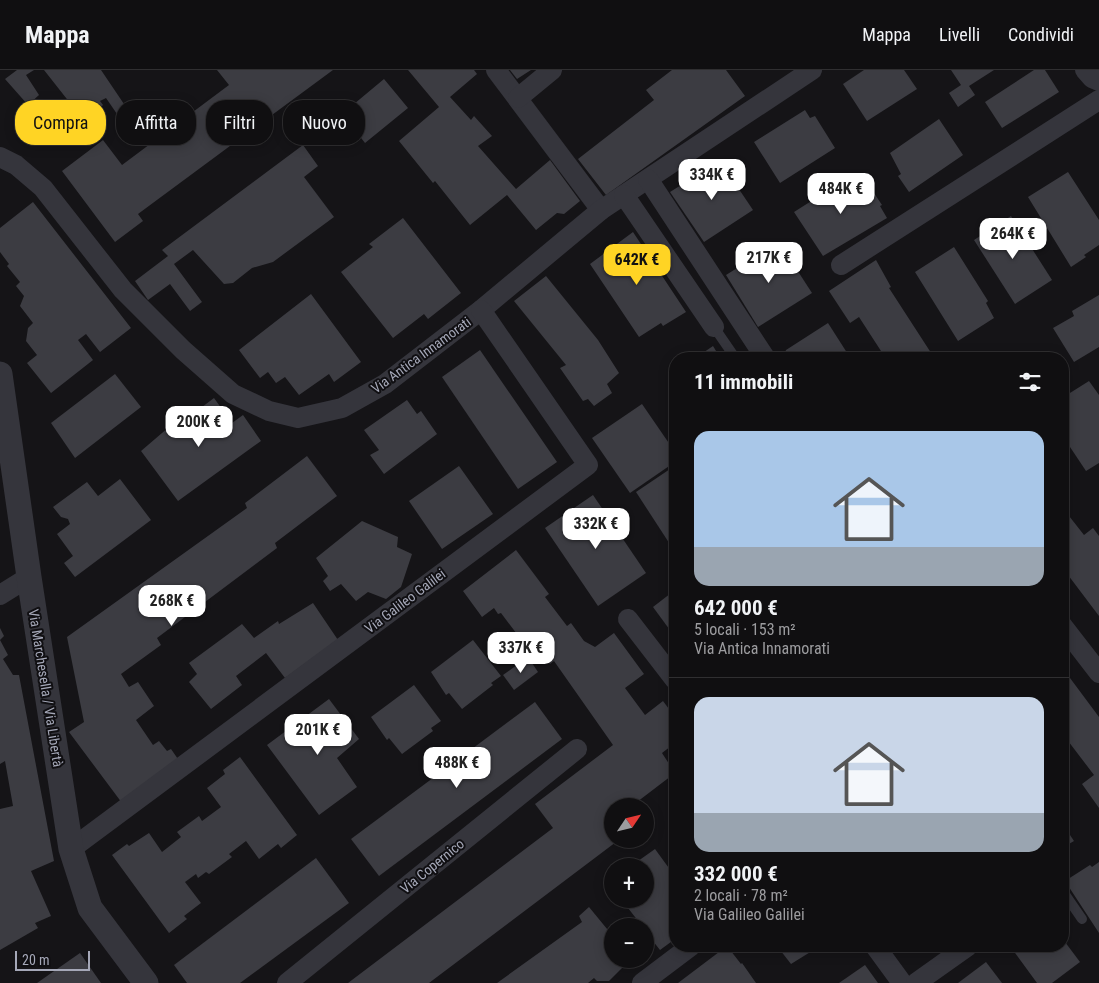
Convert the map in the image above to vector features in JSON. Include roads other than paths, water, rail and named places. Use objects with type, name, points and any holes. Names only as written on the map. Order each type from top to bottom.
[{"type":"street","points":[[496,70],[601,210]]},
{"type":"street","points":[[518,98],[552,70]]},
{"type":"street","name":"Via Antica Innamorati","points":[[0,157],[16,165],[43,188],[123,290],[183,350],[233,394],[269,411],[298,418],[342,408],[385,384],[481,310],[601,210],[812,70]]},
{"type":"street","points":[[1085,70],[1092,78],[1099,81]]},
{"type":"street","points":[[841,265],[1099,100]]},
{"type":"street","points":[[648,179],[761,352]]},
{"type":"street","points":[[624,195],[714,327]]},
{"type":"street","name":"Via Galileo Galilei","points":[[72,849],[588,465],[481,310]]},
{"type":"street","name":"Via Marchesella / Via Libertà","points":[[0,374],[29,577],[72,849],[90,908],[146,983]]},
{"type":"street","points":[[0,595],[29,577]]},
{"type":"street","points":[[628,619],[669,672]]},
{"type":"street","points":[[1069,634],[1099,673]]},
{"type":"street","name":"Via Copernico","points":[[287,983],[577,748]]},
{"type":"street","points":[[642,983],[683,952]]},
{"type":"street","points":[[880,952],[902,983]]},
{"type":"street","points":[[916,983],[960,952]]},
{"type":"lane","points":[[714,327],[731,352]]},
{"type":"lane","points":[[1069,900],[1082,919]]}]
